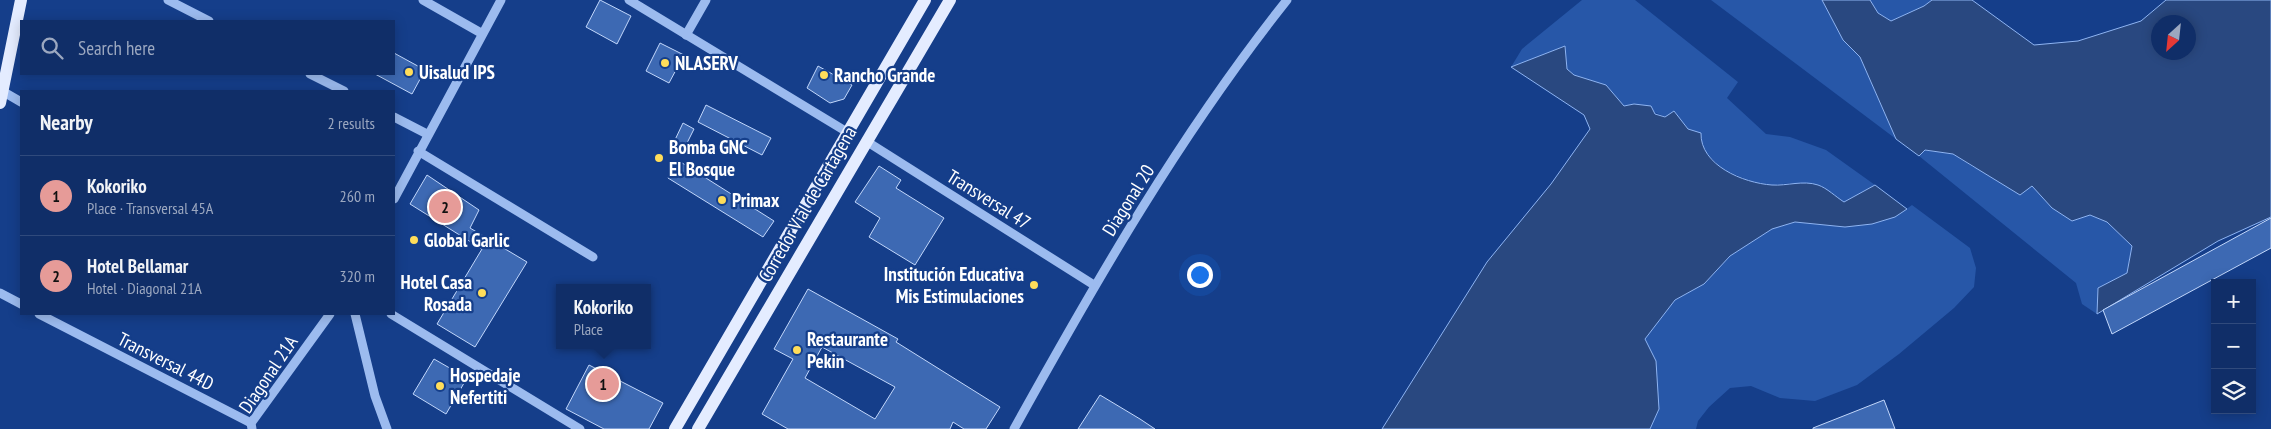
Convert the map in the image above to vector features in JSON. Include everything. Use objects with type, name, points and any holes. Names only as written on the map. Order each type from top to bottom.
[{"type":"main road","points":[[1,97],[21,0]]},
{"type":"main road","name":"Corredor Vial de Cartagena","points":[[675,429],[925,0]]},
{"type":"main road","name":"Corredor Vial de Cartagena","points":[[698,429],[950,0]]},
{"type":"street","points":[[168,0],[207,20]]},
{"type":"street","points":[[423,0],[481,33]]},
{"type":"street","points":[[395,197],[481,33],[501,0]]},
{"type":"street","points":[[629,0],[847,132]]},
{"type":"street","points":[[686,35],[706,0]]},
{"type":"street","name":"Diagonal 20","points":[[1014,429],[1094,285],[1192,131],[1250,46],[1288,0]]},
{"type":"street","points":[[312,75],[342,90]]},
{"type":"street","points":[[1,97],[20,102]]},
{"type":"street","points":[[395,118],[427,134]]},
{"type":"street","name":"Transversal 47","points":[[866,141],[1094,285]]},
{"type":"street","points":[[418,151],[594,256]]},
{"type":"street","points":[[0,294],[20,304]]},
{"type":"street","name":"Transversal 44D","points":[[41,315],[252,426]]},
{"type":"street","name":"Diagonal 21A","points":[[252,426],[329,315]]},
{"type":"street","points":[[355,315],[376,396],[387,429]]},
{"type":"street","points":[[393,315],[580,429]]},
{"type":"shaded area","points":[[1582,0],[1635,0],[1738,82],[1727,98],[1766,134],[1790,137],[1826,150],[1875,185],[1844,202],[1818,185],[1792,183],[1773,185],[1752,182],[1722,169],[1706,153],[1674,111],[1666,117],[1634,104],[1624,106],[1606,85],[1574,75],[1567,69],[1565,46],[1511,67],[1522,49]]},
{"type":"shaded area","points":[[1711,0],[1822,0],[1843,40],[1860,57],[1896,139]]},
{"type":"shaded area","points":[[1822,0],[1870,0],[1878,13],[1891,21],[1924,6],[1932,0],[1972,0],[2034,45],[2078,41],[2141,21],[2166,0],[2271,0],[2271,217],[2218,241],[2097,314],[2098,288],[2127,273],[2132,246],[2107,222],[2090,215],[2072,221],[2052,208],[2032,186],[2020,195],[1953,154],[1925,150],[1919,156],[1896,139],[1860,57],[1843,40]]},
{"type":"shaded area","points":[[1870,0],[1932,0],[1924,6],[1891,21],[1878,13]]},
{"type":"shaded area","points":[[1565,46],[1567,69],[1574,75],[1606,85],[1624,106],[1634,104],[1651,106],[1655,114],[1665,117],[1674,111],[1688,129],[1701,133],[1703,144],[1715,163],[1737,176],[1761,184],[1783,185],[1801,183],[1818,185],[1844,202],[1875,185],[1907,209],[1895,217],[1872,224],[1845,227],[1795,222],[1772,229],[1730,256],[1704,284],[1675,300],[1645,339],[1656,361],[1659,409],[1650,429],[1382,429],[1487,262],[1551,184],[1590,129],[1584,115],[1511,67]]},
{"type":"shaded area","points":[[1925,150],[1953,154],[1973,167],[2032,186],[2052,208],[2090,215],[2107,222],[2132,246],[2127,273],[2098,288],[2097,314],[2082,304],[2076,283],[1919,156]]},
{"type":"shaded area","points":[[1912,205],[1970,248],[1976,268],[1974,287],[1954,308],[1899,354],[1857,385],[1815,401],[1780,398],[1751,386],[1730,388],[1709,407],[1698,421],[1696,429],[1650,429],[1659,409],[1645,339],[1675,300],[1704,284],[1730,256],[1772,229],[1795,222],[1845,227],[1895,217]]},
{"type":"building","points":[[600,0],[631,16],[617,44],[586,27]]},
{"type":"building","name":"NLASERV","points":[[660,43],[684,55],[669,83],[646,71]]},
{"type":"building","name":"Uisalud IPS","points":[[395,54],[425,70],[412,94],[377,75],[395,75]]},
{"type":"building","name":"Rancho Grande","points":[[818,66],[852,85],[844,99],[830,103],[807,88]]},
{"type":"building","points":[[706,105],[771,138],[762,155],[698,122]]},
{"type":"building","points":[[683,123],[694,129],[684,149],[673,144]]},
{"type":"building","name":"Primax","points":[[679,161],[774,221],[763,237],[668,178]]},
{"type":"building","points":[[879,166],[901,180],[896,188],[944,218],[915,265],[869,237],[880,218],[855,202]]},
{"type":"building","name":"Hotel Casa Rosada","points":[[427,175],[479,210],[470,228],[527,262],[475,347],[437,324],[482,249],[410,204]]},
{"type":"building","points":[[2271,218],[2271,248],[2112,334],[2103,310]]},
{"type":"building","points":[[808,289],[898,339],[896,342],[1000,407],[986,429],[964,429],[953,422],[950,429],[788,429],[762,414],[793,359],[774,349]],"holes":[[[822,347],[895,387],[875,419],[805,378]]]},
{"type":"building","name":"Hospedaje Nefertiti","points":[[434,359],[467,378],[446,414],[413,394]]},
{"type":"building","points":[[589,365],[663,403],[649,429],[604,429],[566,409]]},
{"type":"building","points":[[1100,395],[1140,419],[1155,429],[1078,429]]},
{"type":"building","points":[[1884,400],[1895,429],[1813,429],[1813,428]]},
{"type":"place","name":"NLASERV","points":[[665,63]]},
{"type":"place","name":"Uisalud IPS","points":[[409,72]]},
{"type":"place","name":"Rancho Grande","points":[[824,75]]},
{"type":"place","name":"Bomba GNC El Bosque","points":[[659,158]]},
{"type":"place","name":"Primax","points":[[722,200]]},
{"type":"place","name":"Hotel Bellamar","points":[[445,207]]},
{"type":"place","name":"Global Garlic","points":[[414,240]]},
{"type":"place","name":"Institución Educativa Mis Estimulaciones","points":[[1034,285]]},
{"type":"place","name":"Hotel Casa Rosada","points":[[482,293]]},
{"type":"place","name":"Restaurante Pekin","points":[[797,350]]},
{"type":"place","name":"Kokoriko","points":[[603,384]]},
{"type":"place","name":"Hospedaje Nefertiti","points":[[440,386]]}]
